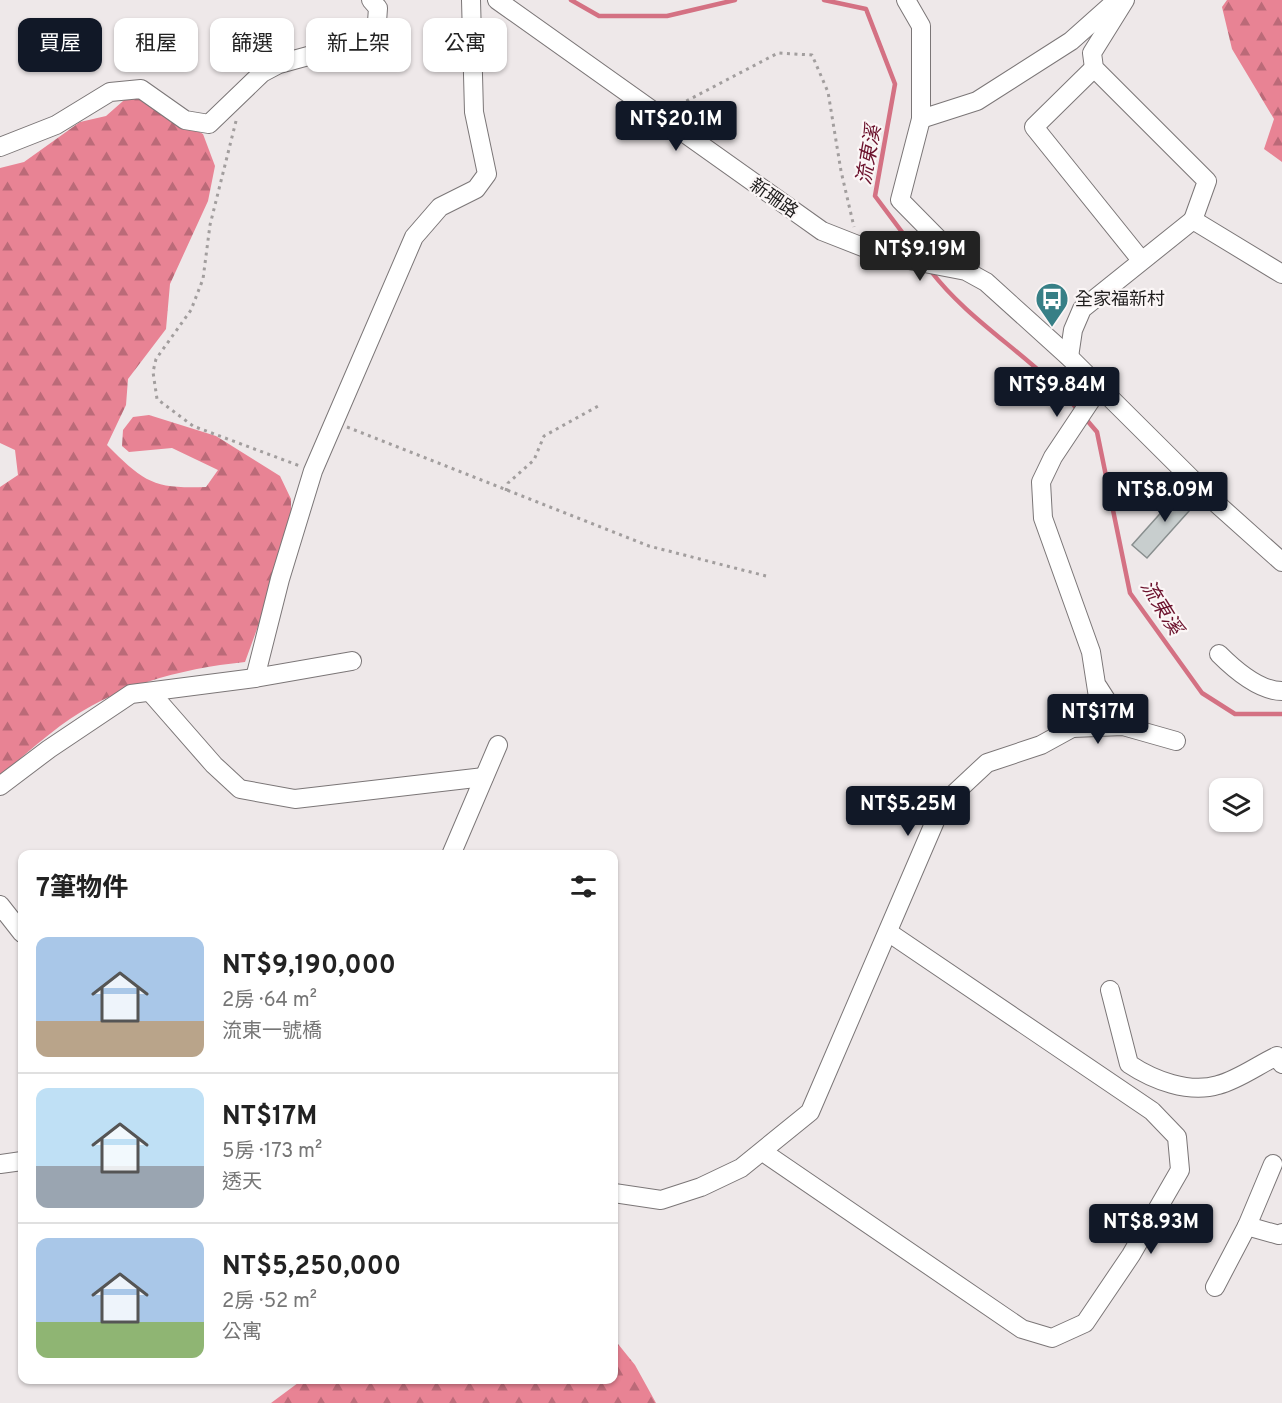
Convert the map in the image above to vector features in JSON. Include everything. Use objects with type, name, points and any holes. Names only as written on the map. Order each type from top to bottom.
[{"type":"street","points":[[0,147],[56,125],[110,92],[141,89],[185,120],[209,124],[262,73],[279,64],[363,41],[376,22],[378,8],[371,0]]},
{"type":"street","points":[[255,678],[280,579],[313,471],[414,237],[440,207],[476,189],[487,174],[474,112],[471,0]]},
{"type":"street","name":"新珊路","points":[[497,0],[657,116],[822,231],[883,255],[971,274]]},
{"type":"street","points":[[906,0],[921,26],[921,119],[900,200],[971,274],[986,282],[1069,357],[1095,394],[1282,562]]},
{"type":"street","points":[[921,119],[977,101],[1071,41],[1116,0]]},
{"type":"street","points":[[1069,357],[1073,330],[1082,309],[1193,220],[1207,181],[1094,68],[1092,53],[1125,0]]},
{"type":"street","points":[[1094,68],[1034,127],[1141,260]]},
{"type":"street","points":[[1193,220],[1282,273]]},
{"type":"street","points":[[618,1194],[661,1200],[701,1187],[741,1168],[810,1112],[942,805],[987,763],[1041,745],[1072,728],[1098,697],[1098,687],[1078,610],[1043,518],[1041,482],[1053,457],[1095,394]]},
{"type":"street","points":[[1219,654],[1238,672],[1275,691],[1282,690]]},
{"type":"street","points":[[0,786],[131,694],[255,678],[352,661]]},
{"type":"street","points":[[1098,687],[1123,726]]},
{"type":"street","points":[[151,693],[214,765],[240,789],[295,799],[484,777]]},
{"type":"street","points":[[1072,728],[1123,726],[1176,741]]},
{"type":"street","points":[[453,850],[498,745]]},
{"type":"street","points":[[0,905],[18,928]]},
{"type":"street","points":[[763,1152],[1022,1329],[1052,1338],[1086,1323],[1131,1255],[1180,1170],[1177,1137],[1152,1112],[888,932]]},
{"type":"street","points":[[1110,990],[1129,1064],[1144,1075],[1186,1088],[1218,1086],[1277,1056],[1282,1064]]},
{"type":"street","points":[[0,1164],[18,1162]]},
{"type":"street","points":[[1215,1287],[1247,1226],[1273,1164]]},
{"type":"street","points":[[1247,1226],[1282,1233]]},
{"type":"path","points":[[657,116],[778,53],[812,55],[828,92],[841,171],[859,246]]},
{"type":"path","points":[[244,88],[210,225],[203,279],[191,309],[156,359],[153,372],[157,399],[193,426],[313,471]]},
{"type":"path","points":[[506,491],[508,483],[534,460],[544,436],[600,405]]},
{"type":"path","points":[[334,421],[649,546],[766,576]]},
{"type":"green space","points":[[1227,0],[1282,0],[1282,162],[1264,149],[1274,119],[1232,49],[1222,7]]},
{"type":"green space","points":[[131,94],[203,134],[215,166],[208,201],[170,284],[166,329],[128,379],[126,405],[107,445],[150,481],[173,486],[206,487],[218,470],[172,448],[129,452],[122,446],[123,430],[133,417],[149,415],[216,436],[280,476],[291,499],[291,535],[245,662],[172,675],[125,690],[103,700],[60,726],[0,776],[0,487],[18,475],[15,450],[0,443],[0,168],[24,162],[80,122],[106,116]]},
{"type":"green space","points":[[618,1344],[635,1365],[656,1403],[271,1403],[297,1384],[618,1384]]},
{"type":"building","points":[[1183,488],[1198,501],[1147,558],[1132,545]]},
{"type":"waterway","name":"流東溪","points":[[571,0],[599,16],[667,16],[735,0]]},
{"type":"waterway","name":"流東溪","points":[[824,0],[866,9],[895,84],[875,196],[920,256]]},
{"type":"waterway","name":"流東溪","points":[[930,270],[964,307],[1042,373],[1078,410]]},
{"type":"waterway","name":"流東溪","points":[[1085,418],[1097,432],[1130,593],[1202,693],[1235,714],[1282,714]]},
{"type":"place","name":"全家福新村","points":[[1052,328]]}]
